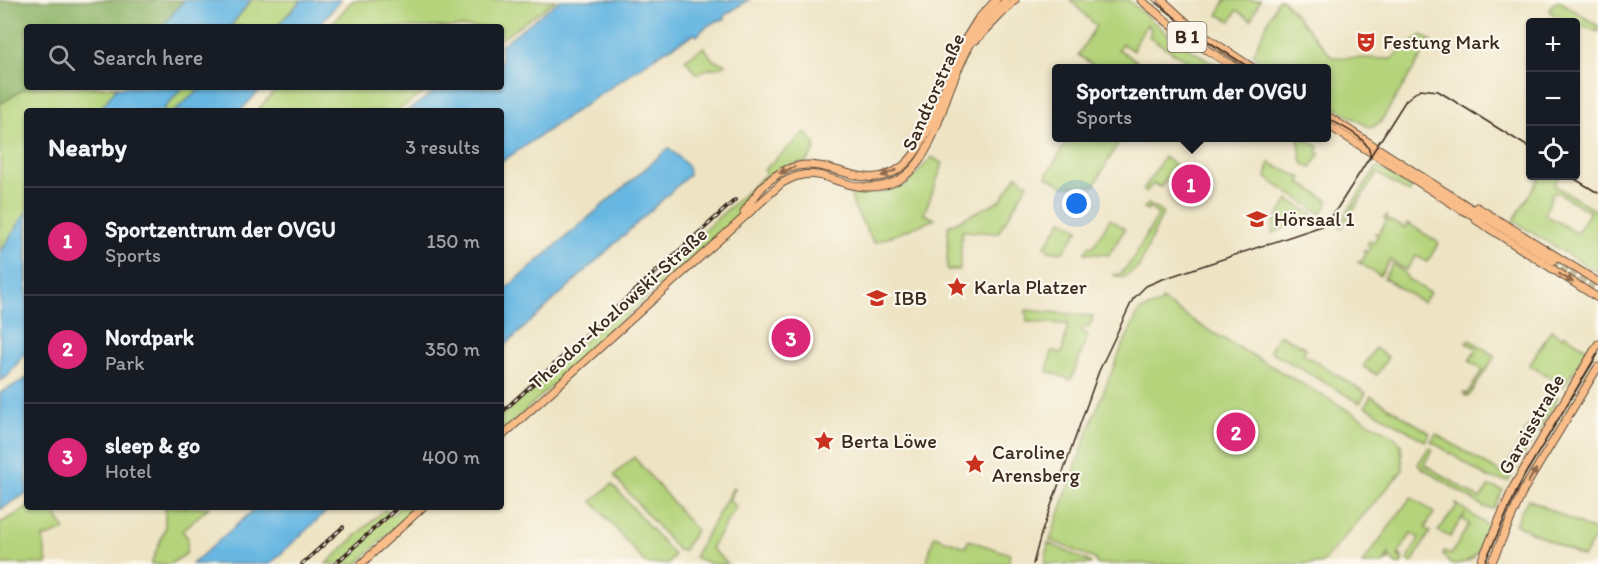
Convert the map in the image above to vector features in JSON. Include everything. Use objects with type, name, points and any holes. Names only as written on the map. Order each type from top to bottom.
[{"type":"main road","points":[[963,52],[974,25],[996,0]]},
{"type":"main road","name":"Sandtorstraße","points":[[842,171],[856,177],[877,178],[894,172],[909,162],[920,146],[963,52],[983,23],[1006,0]]},
{"type":"main road","points":[[963,52],[1015,0]]},
{"type":"main road","name":"B 1","points":[[1141,0],[1183,35],[1228,64]]},
{"type":"main road","name":"B 1","points":[[1162,0],[1195,30],[1246,64]]},
{"type":"main road","name":"Sandtorstraße","points":[[843,182],[865,187],[884,185],[903,177],[918,165],[928,150],[963,52]]},
{"type":"main road","points":[[1331,118],[1598,298]]},
{"type":"main road","points":[[1331,127],[1553,261]]},
{"type":"main road","points":[[1369,152],[1381,150]]},
{"type":"main road","name":"Theodor-Kozlowski-Straße","points":[[731,228],[765,185],[783,171],[814,164],[842,171]]},
{"type":"main road","name":"Theodor-Kozlowski-Straße","points":[[504,434],[771,191],[794,177],[818,173],[843,182]]},
{"type":"main road","points":[[1466,208],[1499,219],[1598,282]]},
{"type":"main road","name":"Gareisstraße","points":[[1480,564],[1514,486],[1598,344]]},
{"type":"main road","name":"Gareisstraße","points":[[1491,564],[1524,489],[1598,368]]},
{"type":"main road","points":[[361,564],[420,510]]},
{"type":"green space","points":[[0,0],[184,0],[164,24],[24,24],[24,89],[0,104]]},
{"type":"green space","points":[[251,0],[302,0],[279,24],[232,24]]},
{"type":"green space","points":[[353,0],[556,0],[504,37],[504,24],[332,24]]},
{"type":"green space","points":[[1070,0],[1128,0],[1174,39],[1214,64],[1191,64],[1149,37],[1151,29],[1147,24],[1134,46],[1134,51],[1122,44],[1118,49],[1137,61],[1135,64],[1092,64],[1078,55],[1096,26]]},
{"type":"green space","points":[[1225,0],[1260,0],[1251,20],[1237,10],[1231,21],[1218,15]]},
{"type":"green space","points":[[1278,0],[1283,0],[1332,57],[1391,59],[1422,35],[1431,41],[1380,123],[1370,128],[1331,105],[1331,64],[1263,64],[1253,54]]},
{"type":"green space","points":[[1558,0],[1598,26],[1598,32],[1580,25],[1580,18],[1563,18],[1551,13],[1549,8]]},
{"type":"green space","points":[[704,47],[713,60],[726,64],[697,74],[685,60]]},
{"type":"green space","points":[[24,89],[115,90],[101,108],[24,108],[24,216],[0,253],[0,104]]},
{"type":"green space","points":[[180,90],[199,90],[178,108],[165,108]]},
{"type":"green space","points":[[275,90],[428,90],[401,108],[260,108]]},
{"type":"green space","points":[[805,132],[815,144],[814,152],[806,162],[787,166],[768,177],[729,226],[653,292],[504,430],[504,413],[766,174],[764,170]]},
{"type":"green space","points":[[1067,142],[1119,142],[1094,186],[1063,186],[1046,176]]},
{"type":"green space","points":[[1299,142],[1311,142],[1319,147],[1317,151],[1320,154],[1311,168],[1302,162]]},
{"type":"green space","points":[[932,157],[943,164],[924,214],[935,219],[874,243],[854,207],[851,195],[879,193],[906,185]]},
{"type":"green space","points":[[1164,157],[1175,165],[1161,187],[1153,184],[1146,192],[1143,190]]},
{"type":"green space","points":[[1269,163],[1302,178],[1299,182],[1329,201],[1321,214],[1266,178]]},
{"type":"green space","points":[[1376,168],[1381,168],[1412,188],[1409,193],[1377,173],[1342,228],[1338,226]]},
{"type":"green space","points":[[1017,175],[1028,184],[998,233],[962,231],[960,270],[947,270],[948,226],[1001,200]]},
{"type":"green space","points":[[1539,180],[1557,180],[1554,185],[1598,212],[1598,273],[1513,221]],"holes":[[[1557,192],[1590,212],[1577,233],[1545,215],[1552,194]]]},
{"type":"green space","points":[[1288,200],[1311,213],[1312,218],[1272,233],[1274,222]]},
{"type":"green space","points":[[1148,204],[1163,213],[1139,267],[1123,278],[1113,275],[1120,274],[1131,262],[1158,215],[1150,208],[1147,210],[1144,208]]},
{"type":"green space","points":[[1387,215],[1388,220],[1406,228],[1408,223],[1439,243],[1427,262],[1416,256],[1406,270],[1390,260],[1380,276],[1357,261],[1361,262],[1366,254],[1363,251],[1368,251],[1369,241],[1373,243],[1378,235],[1375,233],[1379,233],[1387,220],[1384,218]]},
{"type":"green space","points":[[1110,219],[1125,229],[1109,255],[1085,253],[1089,246],[1093,247]]},
{"type":"green space","points":[[1062,220],[1079,229],[1063,252],[1049,251],[1045,246]]},
{"type":"green space","points":[[1392,264],[1403,271],[1408,279],[1430,293],[1423,303],[1384,278]]},
{"type":"green space","points":[[1162,300],[1203,327],[1393,436],[1401,444],[1403,470],[1321,564],[1096,564],[1095,559],[1050,540],[1091,424],[1139,311],[1160,304]]},
{"type":"green space","points":[[1026,310],[1093,316],[1089,327],[1084,326],[1082,331],[1088,335],[1071,380],[1047,371],[1052,351],[1062,353],[1068,324],[1027,322]]},
{"type":"green space","points":[[1551,330],[1562,337],[1564,334],[1588,349],[1564,386],[1529,365]]},
{"type":"green space","points":[[1279,334],[1306,348],[1303,354],[1366,393],[1360,403],[1270,351]]},
{"type":"green space","points":[[1470,340],[1495,356],[1469,396],[1465,396],[1464,393],[1467,394],[1483,370],[1469,361],[1477,348],[1466,343]]},
{"type":"green space","points":[[1375,348],[1388,357],[1377,375],[1363,367]]},
{"type":"green space","points":[[1554,392],[1558,398],[1508,481],[1488,478],[1431,441],[1436,434],[1503,474],[1527,429]]},
{"type":"green space","points":[[1371,396],[1430,433],[1425,441],[1365,406]]},
{"type":"green space","points":[[1429,447],[1433,450],[1424,464],[1480,499],[1489,486],[1503,490],[1493,509],[1484,507],[1419,466],[1418,464]]},
{"type":"green space","points":[[634,457],[696,530],[683,551],[678,550],[615,477],[614,475]]},
{"type":"green space","points":[[612,484],[674,555],[668,564],[646,564],[592,501]]},
{"type":"green space","points":[[733,488],[735,489],[729,500],[736,507],[711,548],[728,564],[711,564],[694,557]]},
{"type":"green space","points":[[1411,497],[1434,513],[1425,528],[1430,532],[1412,563],[1407,560],[1419,538],[1411,533],[1399,554],[1403,558],[1397,555],[1402,559],[1402,564],[1396,564],[1390,558],[1386,562],[1390,552],[1383,564],[1362,564]]},
{"type":"green space","points":[[1528,499],[1598,533],[1583,557],[1515,524]]},
{"type":"green space","points":[[1455,503],[1488,526],[1479,549],[1472,558],[1450,564],[1443,555],[1444,551],[1451,555],[1469,524],[1462,519],[1465,513],[1450,537],[1438,531],[1457,506]]},
{"type":"green space","points":[[24,510],[54,510],[65,530],[43,538],[47,564],[0,564],[0,523]]},
{"type":"green space","points":[[165,510],[206,510],[182,531],[188,538],[186,554],[170,564],[151,564],[165,529]]},
{"type":"green space","points":[[384,510],[391,516],[398,510],[413,510],[357,564],[326,564]]},
{"type":"green space","points":[[934,536],[966,547],[968,540],[1010,554],[1008,564],[931,564],[927,560]]},
{"type":"green space","points":[[1048,543],[1090,562],[1091,564],[1045,564]]},
{"type":"water","points":[[184,0],[251,0],[232,24],[164,24]]},
{"type":"water","points":[[302,0],[341,0],[320,24],[279,24]]},
{"type":"water","points":[[560,0],[749,0],[725,15],[725,19],[706,27],[697,36],[694,34],[661,53],[504,160],[504,108],[411,108],[437,90],[504,90],[504,43]]},
{"type":"water","points":[[115,90],[180,90],[165,108],[101,108]]},
{"type":"water","points":[[199,90],[260,90],[243,108],[178,108]]},
{"type":"water","points":[[669,148],[688,166],[689,175],[504,346],[504,290]]},
{"type":"water","points":[[24,216],[24,354],[8,376],[0,381],[0,253]]},
{"type":"water","points":[[24,380],[24,495],[0,510],[0,393]]},
{"type":"water","points":[[254,510],[328,510],[270,564],[192,564]]},
{"type":"tunnel","points":[[1553,261],[1598,290]]},
{"type":"tram line","points":[[1153,0],[1192,31],[1244,64]]},
{"type":"tram line","points":[[1033,564],[1041,534],[1099,371],[1133,299],[1146,286],[1322,226],[1333,215],[1406,100],[1420,89],[1438,91],[1526,146]]},
{"type":"tram line","points":[[1331,120],[1348,129],[1367,145],[1370,159]]},
{"type":"tram line","points":[[1577,180],[1598,193]]},
{"type":"tram line","points":[[1484,564],[1524,476],[1598,354]]},
{"type":"railway","points":[[504,410],[735,200]]},
{"type":"railway","points":[[335,564],[395,510]]},
{"type":"railway","points":[[302,564],[343,527]]},
{"type":"place","name":"Festung Mark","points":[[1366,42]]},
{"type":"place","name":"Sportzentrum der OVGU","points":[[1191,184]]},
{"type":"place","name":"Hörsaal 1","points":[[1257,219]]},
{"type":"place","name":"Karla Platzer","points":[[957,287]]},
{"type":"place","name":"IBB","points":[[877,298]]},
{"type":"place","name":"sleep & go","points":[[791,338]]},
{"type":"place","name":"Nordpark","points":[[1236,432]]},
{"type":"place","name":"Berta Löwe","points":[[824,441]]},
{"type":"place","name":"Caroline Arensberg","points":[[975,464]]}]
